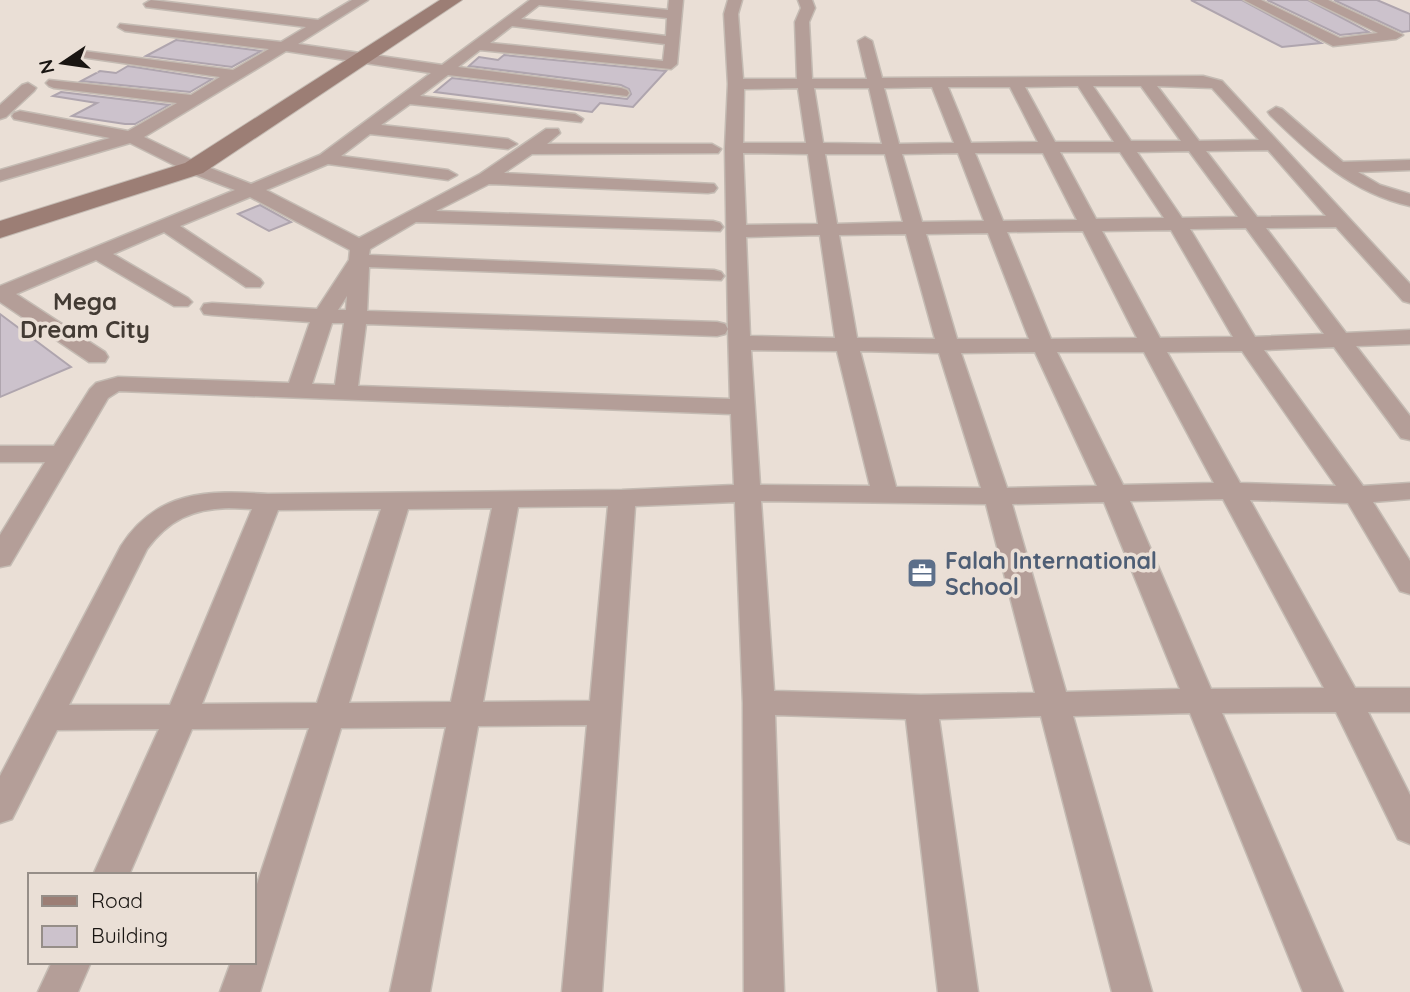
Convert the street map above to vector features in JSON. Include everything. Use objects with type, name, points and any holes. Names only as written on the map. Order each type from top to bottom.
[{"type":"main road","points":[[0,230],[194,168],[453,0]]},
{"type":"street","points":[[341,0],[360,1]]},
{"type":"street","points":[[0,293],[326,159],[538,0],[676,8],[670,64],[659,66],[480,46]]},
{"type":"street","points":[[735,0],[731,14],[736,84],[723,149],[725,229],[739,344],[759,703],[764,992]]},
{"type":"street","points":[[805,0],[808,8],[802,22],[805,83],[847,345],[884,493]]},
{"type":"street","points":[[1251,0],[1338,43],[1396,35],[1317,0]]},
{"type":"street","points":[[0,176],[131,137],[360,1]]},
{"type":"street","points":[[151,4],[319,24]]},
{"type":"street","points":[[509,22],[672,41]]},
{"type":"street","points":[[125,27],[283,45],[621,93]]},
{"type":"street","points":[[865,41],[874,83],[948,346],[997,496],[1056,705],[1132,992]]},
{"type":"street","points":[[88,54],[235,75]]},
{"type":"street","points":[[736,84],[1082,81],[1203,81],[1217,84],[1410,297]]},
{"type":"street","points":[[1082,81],[1177,224],[1248,344],[1356,495],[1410,584]]},
{"type":"street","points":[[1145,81],[1410,433]]},
{"type":"street","points":[[938,82],[1043,345],[1113,492],[1323,992]]},
{"type":"street","points":[[1015,82],[1152,345],[1345,699],[1410,829]]},
{"type":"street","points":[[54,83],[194,100]]},
{"type":"street","points":[[0,114],[28,89]]},
{"type":"street","points":[[408,99],[575,119]]},
{"type":"street","points":[[1276,112],[1341,167],[1390,195],[1410,200]]},
{"type":"street","points":[[20,117],[131,137],[194,168],[251,190],[359,254],[714,276]]},
{"type":"street","points":[[367,129],[508,144]]},
{"type":"street","points":[[299,389],[323,316],[359,254],[412,216],[486,178],[552,134]]},
{"type":"street","points":[[528,149],[1271,145]]},
{"type":"street","points":[[0,157],[45,163]]},
{"type":"street","points":[[326,159],[448,176]]},
{"type":"street","points":[[1341,167],[1410,165]]},
{"type":"street","points":[[486,178],[708,188]]},
{"type":"street","points":[[412,216],[725,229],[1343,221]]},
{"type":"street","points":[[166,225],[253,283]]},
{"type":"street","points":[[99,253],[181,302]]},
{"type":"street","points":[[346,391],[356,317],[359,254]]},
{"type":"street","points":[[0,293],[97,357]]},
{"type":"street","points":[[212,309],[323,316],[717,329]]},
{"type":"street","points":[[739,344],[1248,344],[1410,337]]},
{"type":"street","points":[[2,552],[98,394],[111,386],[299,389],[743,407]]},
{"type":"street","points":[[0,454],[61,454]]},
{"type":"street","points":[[0,808],[148,526],[189,503],[215,498],[268,502],[622,498],[746,493],[997,496],[1233,491],[1356,495],[1410,491]]},
{"type":"street","points":[[410,992],[507,498]]},
{"type":"street","points":[[582,992],[622,498]]},
{"type":"street","points":[[256,944],[398,499]]},
{"type":"street","points":[[112,873],[181,717],[268,502]]},
{"type":"street","points":[[759,703],[921,707],[1410,700]]},
{"type":"street","points":[[921,707],[958,992]]},
{"type":"street","points":[[47,718],[604,713]]},
{"type":"street","points":[[58,992],[71,964]]},
{"type":"street","points":[[240,992],[249,964]]},
{"type":"building","points":[[1191,0],[1242,0],[1321,43],[1282,47]]},
{"type":"building","points":[[1267,0],[1308,0],[1369,32],[1340,35]]},
{"type":"building","points":[[1334,0],[1377,0],[1410,14],[1410,31],[1402,32]]},
{"type":"building","points":[[176,40],[261,51],[232,67],[146,56]]},
{"type":"building","points":[[504,55],[666,71],[633,107],[600,103],[592,112],[435,92],[452,78],[627,99],[631,94],[629,89],[621,85],[469,66],[479,57],[498,60]]},
{"type":"building","points":[[128,66],[212,79],[190,92],[81,81],[100,71],[116,73]]},
{"type":"building","points":[[61,92],[169,105],[135,124],[125,124],[72,116],[97,103],[53,96]]},
{"type":"building","points":[[260,205],[291,222],[269,231],[238,214]]},
{"type":"building","points":[[0,314],[71,367],[0,397]]},
{"type":"place","name":"Falah International School","points":[[922,573]]},
{"type":"district","name":"Mega Dream City","points":[[85,315]]}]
